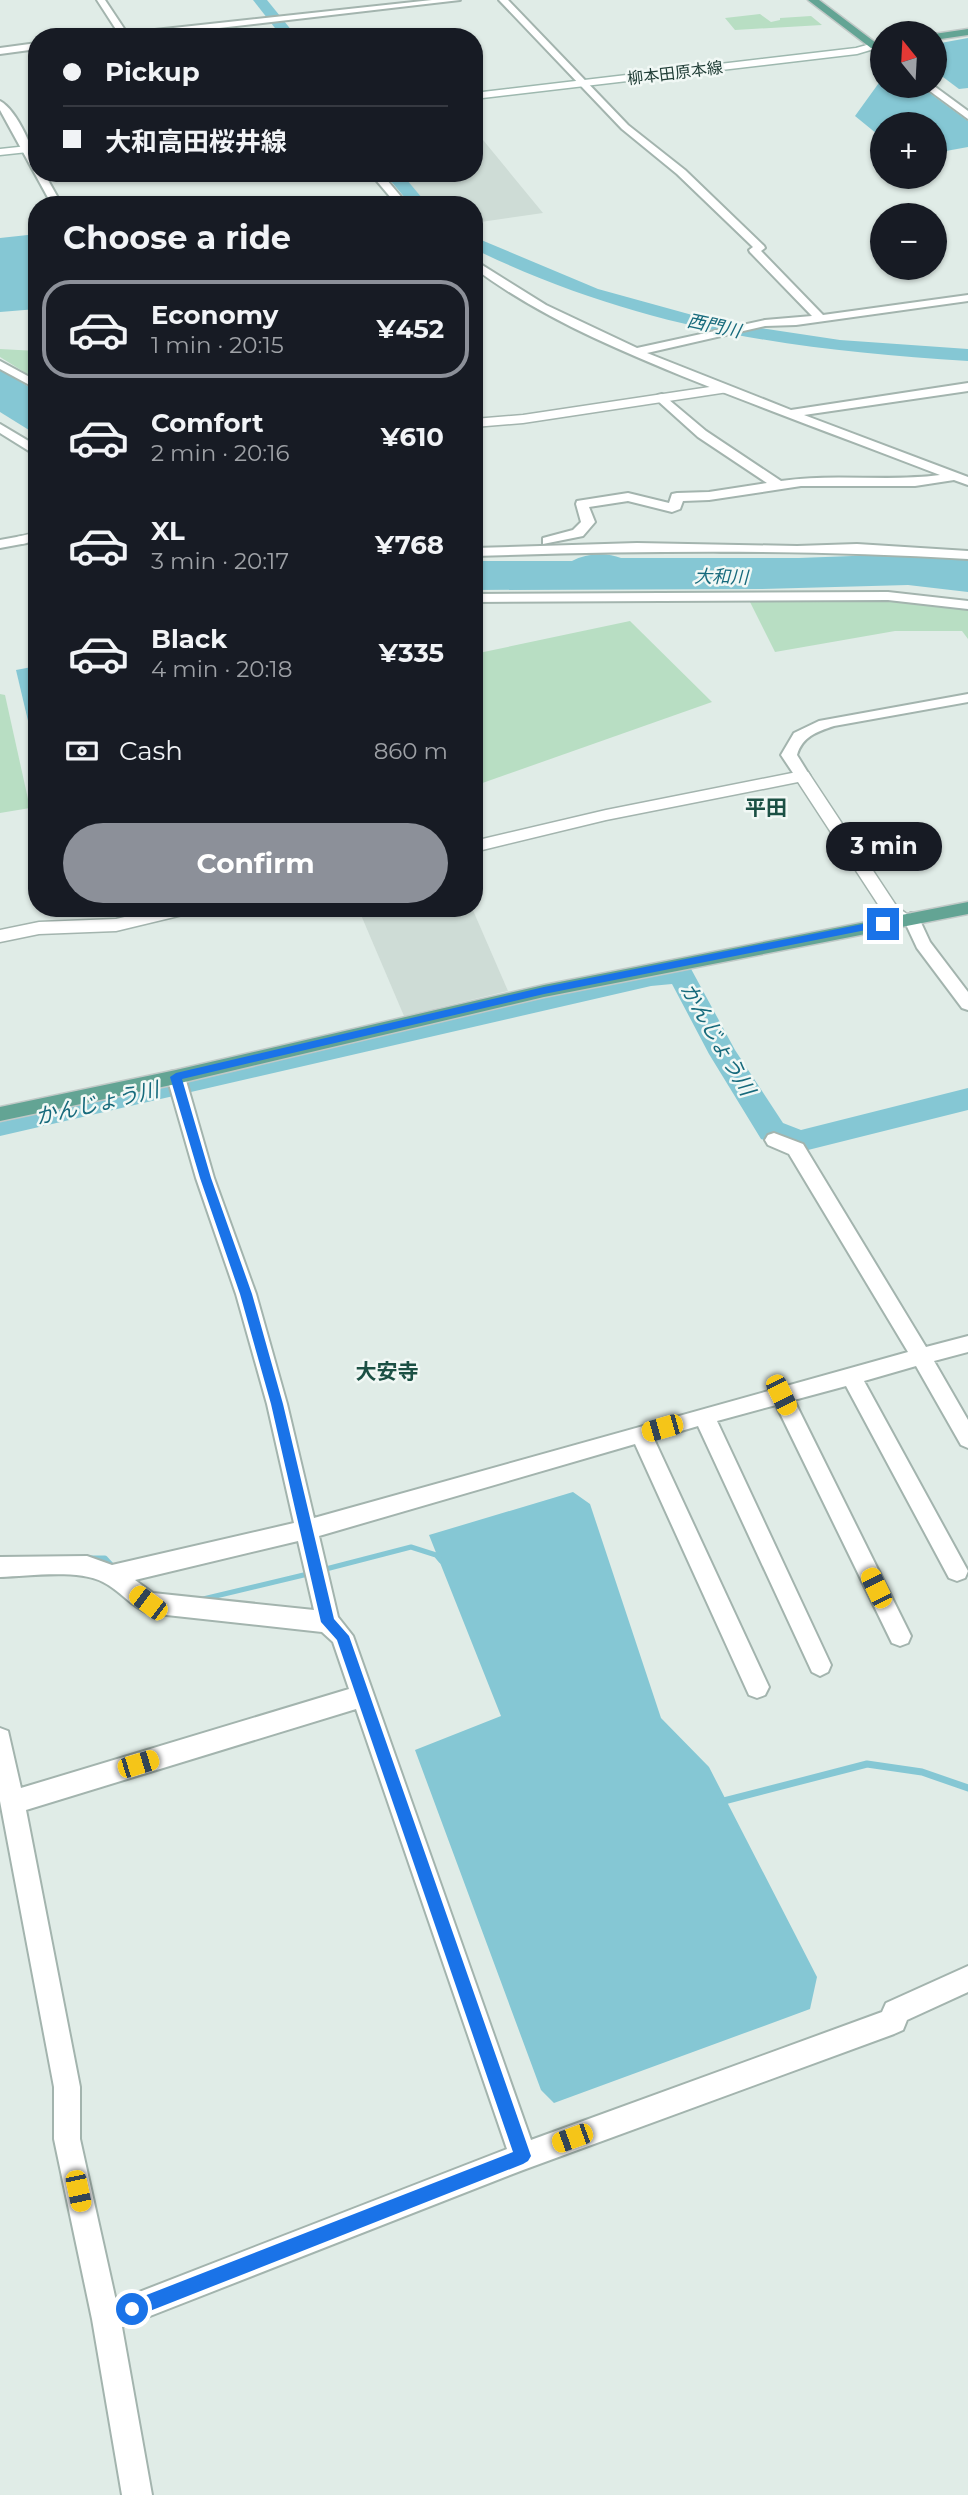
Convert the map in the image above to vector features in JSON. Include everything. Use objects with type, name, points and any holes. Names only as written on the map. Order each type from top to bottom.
[{"type":"main road","points":[[813,0],[870,41]]},
{"type":"main road","points":[[947,35],[968,32]]},
{"type":"main road","points":[[0,1114],[178,1083],[544,990],[968,908]]},
{"type":"street","points":[[101,0],[120,28]]},
{"type":"street","points":[[200,28],[456,0]]},
{"type":"street","points":[[503,0],[633,134],[681,172],[732,219],[760,248],[754,250],[820,318]]},
{"type":"street","points":[[0,51],[28,47]]},
{"type":"street","name":"柳本田原本線","points":[[483,95],[870,49]]},
{"type":"street","points":[[944,98],[968,116]]},
{"type":"street","points":[[0,104],[9,112],[28,144]]},
{"type":"street","points":[[0,152],[28,149]]},
{"type":"street","points":[[383,182],[395,196]]},
{"type":"street","points":[[483,270],[509,289],[598,336],[723,388],[962,479]]},
{"type":"street","points":[[636,352],[718,336],[743,328],[968,298]]},
{"type":"street","points":[[0,364],[28,381]]},
{"type":"street","points":[[793,414],[968,387]]},
{"type":"street","points":[[483,422],[523,419],[723,388]]},
{"type":"street","points":[[662,398],[702,434],[778,485]]},
{"type":"street","points":[[0,428],[28,446]]},
{"type":"street","points":[[513,550],[578,533],[588,522],[582,504],[628,498],[672,508],[677,497],[709,496],[778,485],[834,481],[915,482],[962,479]]},
{"type":"street","points":[[0,544],[28,538]]},
{"type":"street","points":[[483,552],[637,547],[797,550],[857,548],[968,555]]},
{"type":"street","points":[[483,598],[888,596],[968,605]]},
{"type":"street","points":[[968,698],[831,722],[798,736],[789,755],[891,911],[908,919],[923,944],[968,1003]]},
{"type":"street","points":[[483,845],[606,816],[802,776]]},
{"type":"street","points":[[0,936],[39,928],[116,925],[150,917]]},
{"type":"street","points":[[178,1083],[205,1178],[246,1294],[277,1404],[328,1622],[342,1636],[523,2156]]},
{"type":"street","points":[[774,1140],[796,1149],[870,1268],[968,1439]]},
{"type":"street","points":[[112,1576],[305,1530],[968,1344]]},
{"type":"street","points":[[851,1375],[957,1572]]},
{"type":"street","points":[[781,1395],[900,1636]]},
{"type":"street","points":[[704,1416],[820,1665]]},
{"type":"street","points":[[641,1434],[757,1687]]},
{"type":"street","points":[[0,1567],[87,1566],[112,1576],[148,1603],[328,1622]]},
{"type":"street","points":[[14,1802],[362,1696]]},
{"type":"street","points":[[0,1739],[67,2087],[68,2139],[106,2319],[136,2495]]},
{"type":"street","points":[[106,2319],[523,2156],[894,2021],[895,2012],[968,1979]]},
{"type":"shaded area","points":[[483,140],[543,213],[483,222],[483,196],[420,196],[408,182],[483,182]]},
{"type":"shaded area","points":[[362,917],[476,917],[508,991],[404,1016]]},
{"type":"green space","points":[[760,14],[771,22],[780,18],[811,16],[822,25],[735,30],[725,18]]},
{"type":"green space","points":[[0,349],[28,351],[28,374],[0,357]]},
{"type":"green space","points":[[887,599],[968,609],[968,639],[962,631],[895,631],[775,652],[750,602]]},
{"type":"green space","points":[[630,621],[712,702],[483,783],[483,652]]},
{"type":"green space","points":[[0,694],[5,695],[28,808],[0,813]]},
{"type":"water","points":[[968,38],[968,88],[959,89],[947,80],[947,42]]},
{"type":"water","points":[[870,95],[870,98],[936,98],[968,121],[968,147],[947,151],[947,112],[870,112],[870,128],[855,116]]},
{"type":"water","points":[[28,235],[28,310],[0,312],[0,238]]},
{"type":"water","points":[[0,369],[28,386],[28,429],[0,412]]},
{"type":"water","name":"大和川","points":[[596,554],[621,558],[799,558],[905,554],[968,560],[968,592],[908,585],[761,589],[483,590],[483,561],[572,561]]},
{"type":"water","points":[[28,668],[28,721],[16,670]]},
{"type":"water","points":[[573,1492],[590,1504],[661,1718],[709,1767],[817,1977],[810,2009],[554,2103],[541,2090],[415,1750],[501,1716],[429,1535]]},
{"type":"waterway","name":"西門川","points":[[260,0],[283,28]]},
{"type":"waterway","name":"西門川","points":[[400,182],[412,196]]},
{"type":"waterway","name":"西門川","points":[[483,246],[532,270],[592,293],[652,312],[714,326],[840,346],[968,355]]},
{"type":"waterway","name":"かんじょう川","points":[[0,1125],[651,977],[680,974],[723,1054],[772,1131],[800,1141],[968,1099]]},
{"type":"waterway","points":[[322,1570],[411,1547],[436,1555],[441,1561]]},
{"type":"waterway","points":[[88,1558],[105,1558],[116,1570]]},
{"type":"waterway","points":[[199,1600],[312,1573]]},
{"type":"waterway","points":[[720,1802],[867,1764],[922,1772],[968,1788]]},
{"type":"district","name":"平田","points":[[766,807]]},
{"type":"district","name":"大安寺","points":[[387,1371]]},
{"type":"route","points":[[132,2309],[523,2156],[342,1636],[328,1622],[277,1404],[246,1294],[205,1178],[176,1077],[544,990],[883,924]]}]
